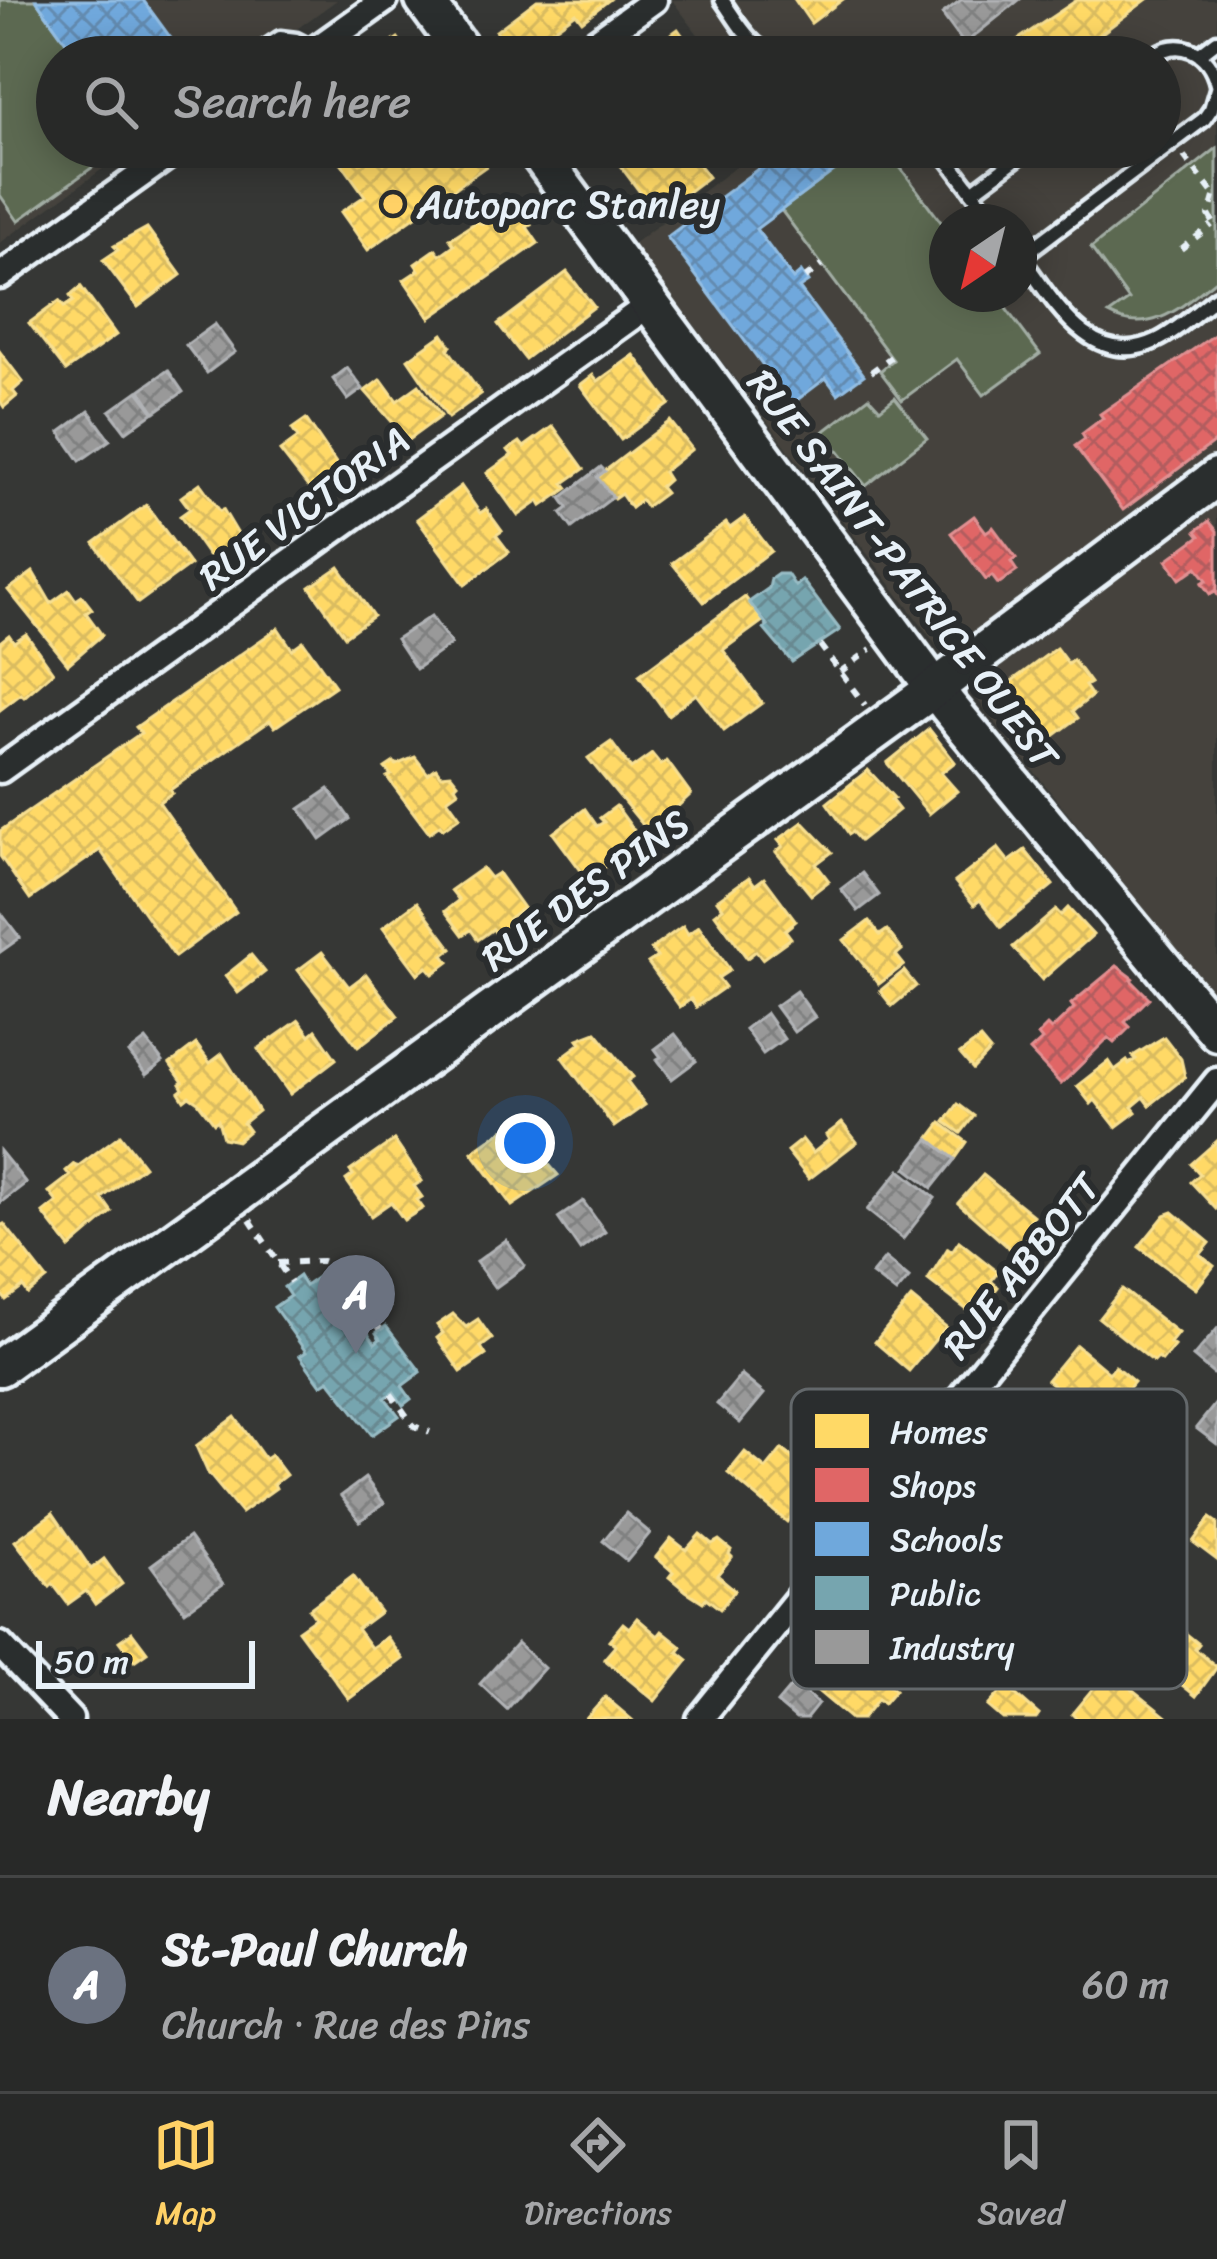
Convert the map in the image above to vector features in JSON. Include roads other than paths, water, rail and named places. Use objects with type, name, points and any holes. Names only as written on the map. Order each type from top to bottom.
[{"type":"street","points":[[334,36],[385,0]]},
{"type":"street","points":[[424,0],[451,36]]},
{"type":"street","points":[[604,36],[654,0]]},
{"type":"street","points":[[0,276],[135,168]]},
{"type":"street","name":"RUE SAINT-PATRICE OUEST","points":[[550,168],[935,688],[1217,1032]]},
{"type":"street","name":"RUE VICTORIA","points":[[0,770],[650,304]]},
{"type":"street","name":"RUE DES PINS","points":[[0,1367],[935,688],[1217,477]]},
{"type":"street","name":"RUE ABBOTT","points":[[967,1389],[1217,1081]]},
{"type":"street","name":"RUE ABBOTT","points":[[700,1719],[791,1607]]},
{"type":"street","points":[[0,1645],[70,1719]]},
{"type":"lane","points":[[722,0],[749,36]]},
{"type":"lane","points":[[1200,54],[1217,41]]},
{"type":"lane","points":[[1181,49],[1200,54],[1209,63],[1217,87],[1211,110],[1181,135]]},
{"type":"lane","points":[[954,168],[981,204]]},
{"type":"lane","points":[[972,192],[1004,168]]},
{"type":"lane","points":[[1037,242],[1138,168]]},
{"type":"lane","points":[[1037,277],[1075,327],[1107,346],[1152,343],[1217,297]]},
{"type":"place","name":"Autoparc Stanley","points":[[393,204]]},
{"type":"place","name":"St-Paul Church","points":[[356,1354]]}]
